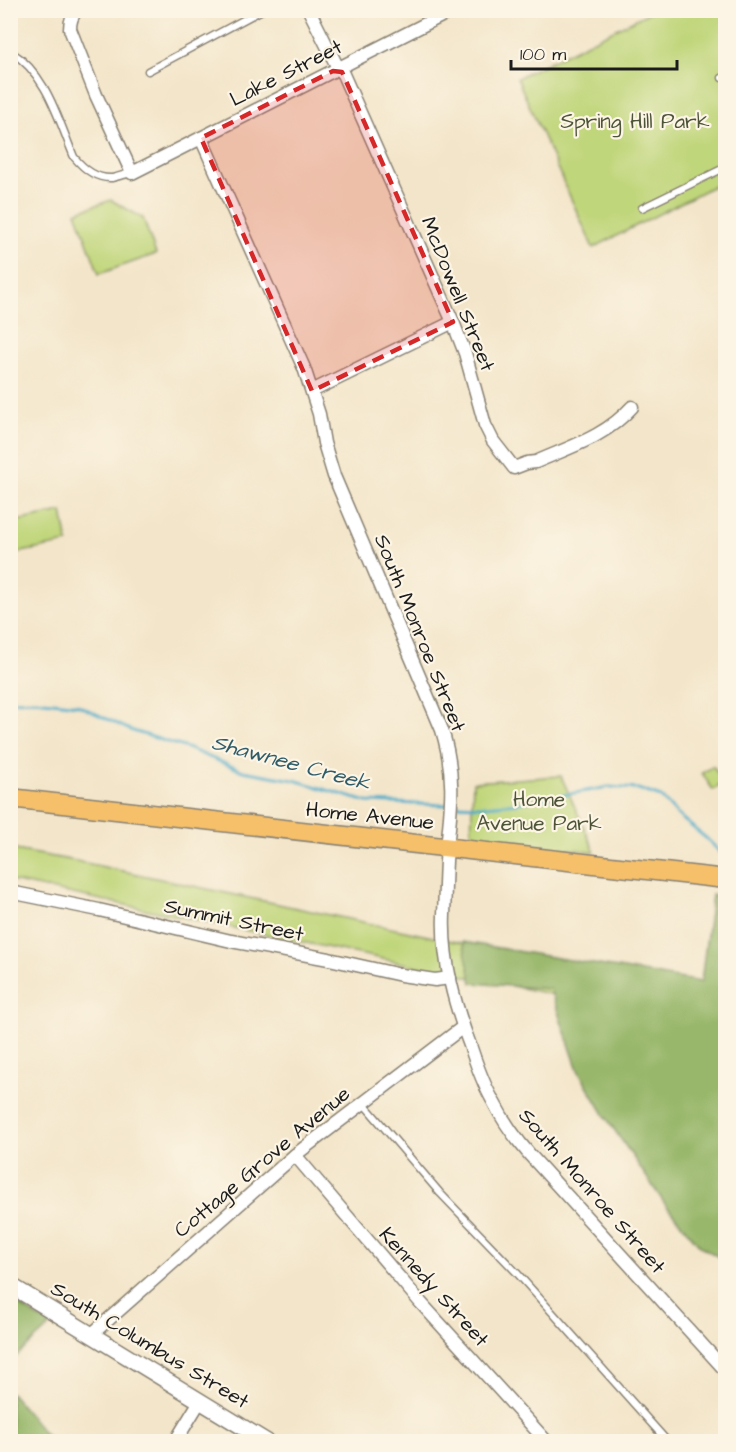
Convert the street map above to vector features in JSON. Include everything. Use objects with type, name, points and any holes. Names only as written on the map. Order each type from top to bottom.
[{"type":"main road","name":"Home Avenue","points":[[10,798],[722,879]]},
{"type":"street","points":[[77,10],[72,16],[70,29],[96,95],[132,173],[201,138]]},
{"type":"street","name":"McDowell Street","points":[[309,10],[342,72],[453,322],[465,353],[485,425],[493,441],[514,468],[536,462],[600,434],[618,422],[632,407]]},
{"type":"street","name":"Lake Street","points":[[201,138],[453,10]]},
{"type":"street","name":"South Monroe Street","points":[[201,138],[304,368],[319,414],[324,443],[334,476],[442,730],[450,767],[452,792],[447,847],[444,931],[446,955],[463,1027],[481,1077],[519,1143],[726,1371]]},
{"type":"street","points":[[312,391],[453,322]]},
{"type":"street","name":"Summit Street","points":[[10,892],[231,941],[401,975],[435,980],[450,978]]},
{"type":"street","name":"Cottage Grove Avenue","points":[[92,1334],[294,1155],[463,1027]]},
{"type":"street","name":"Kennedy Street","points":[[294,1155],[421,1303],[548,1442]]},
{"type":"street","name":"South Columbus Street","points":[[10,1285],[267,1442]]},
{"type":"street","points":[[175,1442],[200,1401]]},
{"type":"lane","points":[[148,71],[262,10]]},
{"type":"lane","points":[[10,51],[26,62],[41,81],[74,157],[87,171],[108,178],[132,173]]},
{"type":"lane","points":[[642,208],[726,167]]},
{"type":"lane","points":[[363,1103],[440,1193],[517,1273],[668,1442]]},
{"type":"highlighted area","points":[[333,71],[342,72],[453,322],[312,391],[201,138]]},
{"type":"green space","name":"Spring Hill Park","points":[[652,11],[725,11],[725,180],[593,248],[517,78]]},
{"type":"green space","points":[[111,200],[143,218],[156,254],[99,274],[76,212]]},
{"type":"green space","points":[[62,512],[68,543],[11,554],[11,522]]},
{"type":"green space","points":[[713,766],[724,783],[713,790],[702,773]]},
{"type":"green space","name":"Home Avenue Park","points":[[561,776],[595,852],[471,838],[473,782]]},
{"type":"green space","points":[[10,849],[494,950],[588,1002],[11,881]]},
{"type":"green space","points":[[712,895],[726,898],[725,1261],[700,1246],[665,1204],[605,1116],[578,1070],[550,989],[472,983],[463,942],[701,982]]},
{"type":"green space","points":[[11,1300],[51,1325],[10,1361]]},
{"type":"green space","points":[[11,1393],[51,1441],[11,1441]]},
{"type":"waterway","name":"Shawnee Creek","points":[[10,701],[36,700],[78,705],[130,730],[187,748],[243,771],[294,780],[367,802],[447,805]]},
{"type":"waterway","name":"Shawnee Creek","points":[[454,805],[484,806],[518,803],[609,787],[638,789],[661,797],[726,858]]}]
